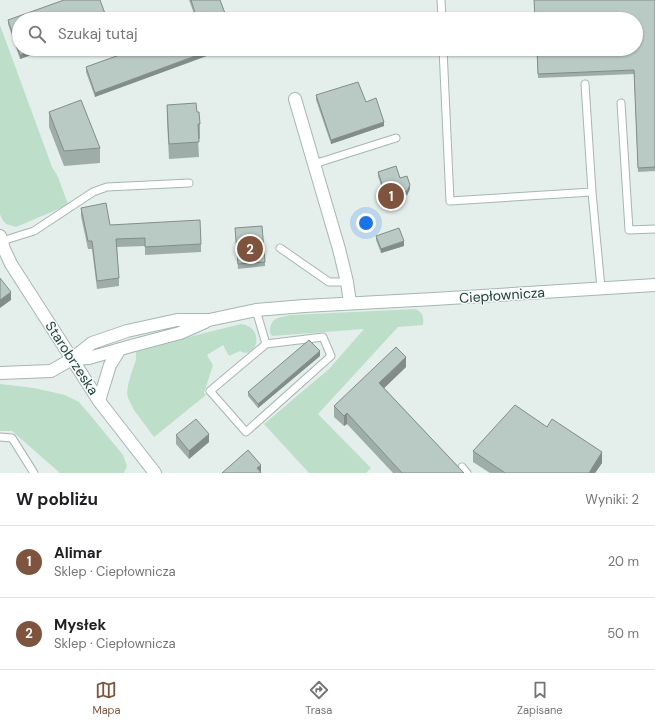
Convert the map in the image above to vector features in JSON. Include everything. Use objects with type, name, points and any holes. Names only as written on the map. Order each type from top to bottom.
[{"type":"street","points":[[296,99],[339,249],[347,282],[350,303]]},
{"type":"street","name":"Starobrzeska","points":[[1,238],[11,264],[72,359],[100,401],[154,473]]},
{"type":"street","name":"Ciepłownicza","points":[[72,359],[92,343],[127,331],[177,320],[209,320],[256,310],[304,306],[655,285]]},
{"type":"street","name":"Ciepłownicza","points":[[72,359],[89,358],[180,333],[209,320]]},
{"type":"street","points":[[100,401],[110,364],[120,349]]},
{"type":"street","points":[[0,373],[52,371],[72,359]]},
{"type":"lane","points":[[441,0],[442,12]]},
{"type":"lane","points":[[443,56],[450,201],[592,192]]},
{"type":"lane","points":[[585,84],[592,192],[601,288]]},
{"type":"lane","points":[[621,103],[629,230],[655,229]]},
{"type":"lane","points":[[314,164],[396,138]]},
{"type":"lane","points":[[1,238],[34,231],[93,192],[107,187],[189,182]]},
{"type":"lane","points":[[280,248],[329,282],[347,282]]},
{"type":"lane","points":[[256,310],[266,344]]},
{"type":"lane","points":[[323,337],[331,356],[246,432],[210,391],[266,344],[323,337]]},
{"type":"lane","points":[[0,437],[12,438],[34,473]]},
{"type":"lane","points":[[462,467],[467,473]]},
{"type":"green space","points":[[0,25],[52,167],[58,177],[68,204],[16,227],[6,224],[0,214]]},
{"type":"green space","points":[[416,309],[422,316],[423,325],[398,327],[318,414],[371,468],[366,473],[309,473],[264,424],[329,369],[364,329],[272,336],[270,333],[271,324],[278,318],[291,315]]},
{"type":"green space","points":[[241,324],[249,326],[254,331],[256,342],[254,348],[246,353],[240,351],[229,356],[223,345],[207,355],[213,365],[204,393],[206,395],[154,437],[134,410],[128,398],[128,385],[136,360],[136,350]]},
{"type":"green space","points":[[0,384],[34,388],[65,395],[79,402],[123,455],[127,466],[124,473],[60,473],[12,431],[0,431]]},
{"type":"building","points":[[64,0],[100,0],[104,12],[30,12]]},
{"type":"building","points":[[191,0],[220,0],[224,12],[195,12]]},
{"type":"building","points":[[534,0],[655,0],[655,167],[638,168],[634,70],[538,74],[537,56],[643,56],[643,12],[535,12]]},
{"type":"building","points":[[12,19],[12,32],[8,20]]},
{"type":"building","points":[[117,56],[195,56],[95,93],[86,67]]},
{"type":"building","points":[[358,82],[366,102],[376,98],[384,122],[331,140],[316,95]]},
{"type":"building","points":[[81,100],[100,148],[64,151],[49,112]]},
{"type":"building","points":[[196,103],[197,112],[199,112],[200,124],[198,124],[199,142],[169,144],[167,105]]},
{"type":"building","points":[[396,166],[400,178],[407,176],[410,185],[407,191],[390,196],[385,193],[378,172]]},
{"type":"building","points":[[106,203],[110,225],[200,220],[201,244],[145,247],[145,238],[116,239],[119,278],[97,281],[92,241],[88,241],[81,208]]},
{"type":"building","points":[[262,226],[265,262],[238,264],[235,228]]},
{"type":"building","points":[[399,228],[404,241],[381,249],[376,236]]},
{"type":"building","points":[[0,278],[11,292],[0,300]]},
{"type":"building","points":[[309,340],[320,351],[258,404],[248,392]]},
{"type":"building","points":[[396,347],[406,357],[379,383],[464,473],[402,473],[347,413],[344,416],[334,406]]},
{"type":"building","points":[[515,405],[547,427],[552,419],[602,452],[589,473],[505,473],[473,451]]},
{"type":"building","points":[[196,419],[209,434],[189,451],[176,435]]},
{"type":"building","points":[[248,450],[261,465],[257,468],[261,473],[222,473]]},
{"type":"place","name":"Alimar","points":[[391,196]]},
{"type":"place","name":"Mysłek","points":[[250,249]]}]
